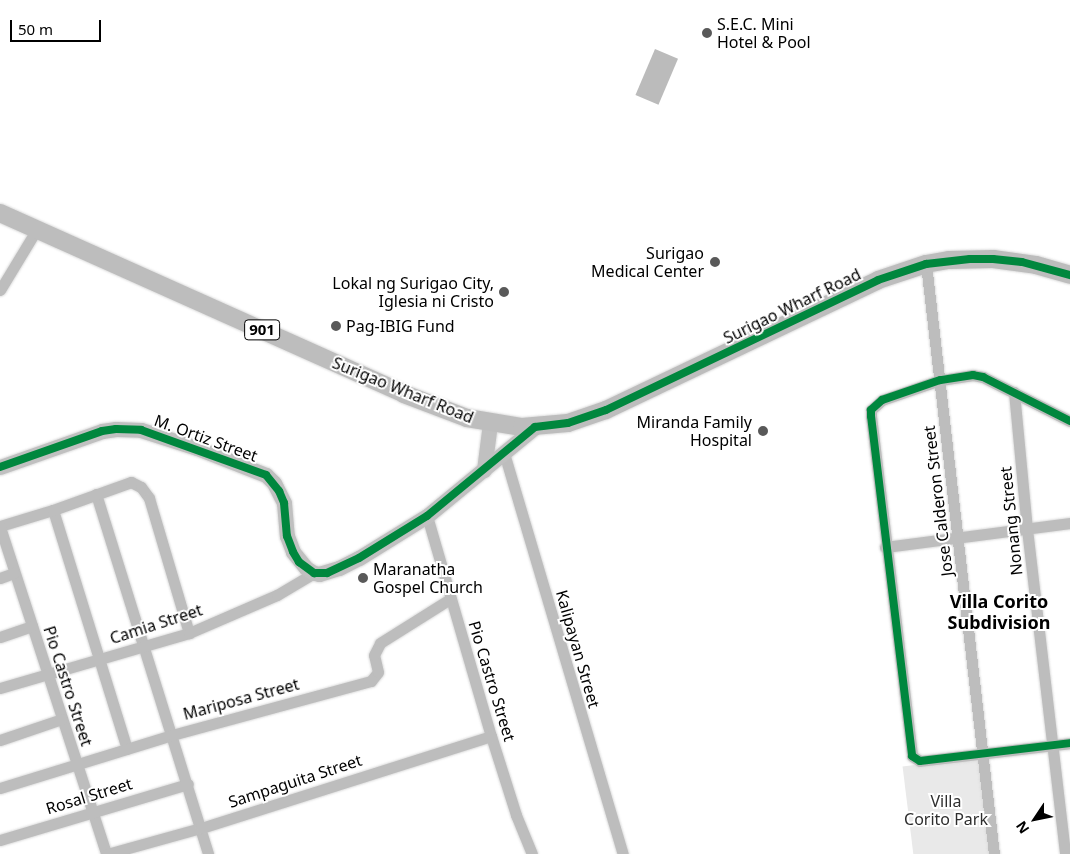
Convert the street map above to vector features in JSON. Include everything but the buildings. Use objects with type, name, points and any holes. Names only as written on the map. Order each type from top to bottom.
[{"type":"main road","name":"Surigao Wharf Road","points":[[0,213],[404,394],[467,418],[490,423],[535,427],[568,423],[606,410],[878,280],[926,264],[949,260],[993,259],[1036,265],[1070,275]]},
{"type":"street","points":[[0,290],[37,229]]},
{"type":"street","name":"Jose Calderon Street","points":[[926,264],[994,854]]},
{"type":"street","points":[[1070,421],[1014,392],[973,374],[940,380],[882,400],[871,410],[885,547],[912,756],[920,761],[1070,743]]},
{"type":"street","name":"Nonang Street","points":[[1014,392],[1027,529],[1054,745],[1065,854]]},
{"type":"street","points":[[484,470],[490,423]]},
{"type":"street","points":[[314,574],[327,573],[339,568],[427,516],[535,427]]},
{"type":"street","name":"M. Ortiz Street","points":[[0,467],[102,431],[116,428],[140,430],[197,448],[266,475],[274,482],[284,503],[287,536],[293,552],[299,562],[314,574]]},
{"type":"street","name":"Kalipayan Street","points":[[504,453],[623,854]]},
{"type":"street","points":[[0,527],[131,482],[141,486],[149,498],[189,633]]},
{"type":"street","points":[[96,494],[145,644],[208,854]]},
{"type":"street","points":[[53,510],[127,749]]},
{"type":"street","name":"Pio Castro Street","points":[[427,516],[491,736],[516,815],[532,854]]},
{"type":"street","points":[[885,547],[1070,523]]},
{"type":"street","name":"Pio Castro Street","points":[[0,527],[48,672],[91,812],[107,854]]},
{"type":"street","points":[[0,578],[14,573]]},
{"type":"street","name":"Camia Street","points":[[0,688],[48,672],[99,660],[145,644],[189,633],[277,595],[314,574]]},
{"type":"street","name":"Mariposa Street","points":[[0,788],[172,735],[371,681],[378,672],[374,655],[380,643],[450,599]]},
{"type":"street","points":[[0,637],[32,626]]},
{"type":"street","points":[[0,740],[62,719]]},
{"type":"street","name":"Sampaguita Street","points":[[107,854],[201,828],[491,736]]},
{"type":"street","name":"Rosal Street","points":[[0,840],[188,784]]},
{"type":"street","points":[[154,842],[157,854]]},
{"type":"green space","name":"Villa Corito Park","points":[[979,757],[991,854],[913,854],[903,766]]},
{"type":"shaded area","points":[[655,49],[678,59],[658,105],[635,95]]},
{"type":"cycle path","points":[[0,467],[102,431],[116,429],[141,430],[266,475],[279,491],[284,503],[287,536],[299,562],[314,573],[327,573],[359,558],[427,516],[535,427],[568,423],[606,410],[878,280],[926,264],[970,259],[1022,262],[1070,275]]},
{"type":"cycle path","points":[[1070,421],[983,377],[973,375],[940,380],[882,400],[871,410],[912,756],[920,761],[1070,743]]},
{"type":"place","name":"S.E.C. Mini Hotel & Pool","points":[[707,33]]},
{"type":"place","name":"Surigao Medical Center","points":[[715,262]]},
{"type":"place","name":"Lokal ng Surigao City, Iglesia ni Cristo","points":[[504,292]]},
{"type":"place","name":"Pag-IBIG Fund","points":[[336,326]]},
{"type":"place","name":"Miranda Family Hospital","points":[[763,431]]},
{"type":"place","name":"Maranatha Gospel Church","points":[[363,578]]},
{"type":"district","name":"Villa Corito Subdivision","points":[[999,612]]}]
